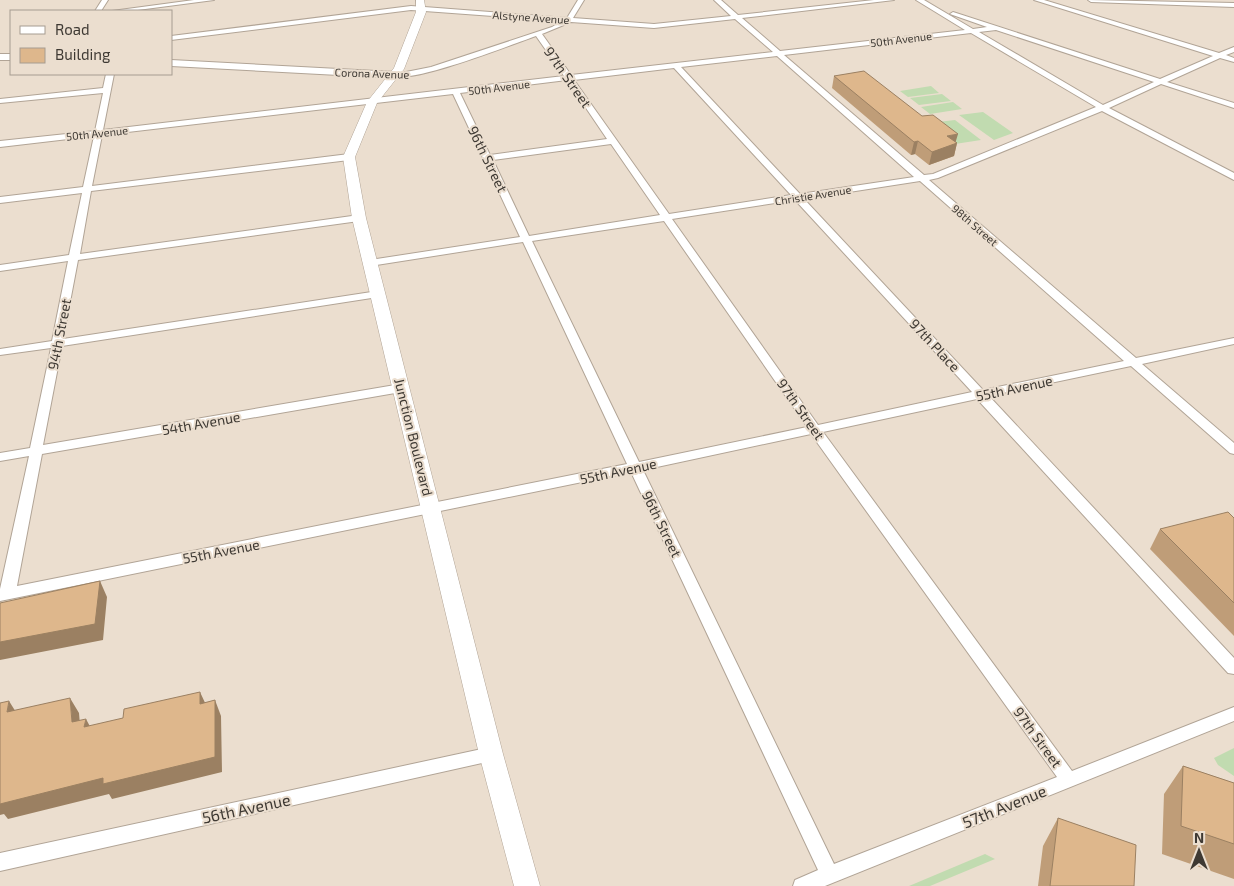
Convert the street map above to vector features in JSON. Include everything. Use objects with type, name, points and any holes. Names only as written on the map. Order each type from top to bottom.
[{"type":"main road","points":[[349,157],[372,102],[395,75],[420,4]]},
{"type":"main road","name":"Junction Boulevard","points":[[349,157],[370,263],[491,754],[527,886]]},
{"type":"street","points":[[124,10],[211,0]]},
{"type":"street","points":[[569,20],[581,0]]},
{"type":"street","name":"98th Street","points":[[717,0],[1234,450]]},
{"type":"street","points":[[813,0],[823,7]]},
{"type":"street","name":"Alstyne Avenue","points":[[172,38],[420,4],[569,20],[654,26],[891,0]]},
{"type":"street","points":[[919,0],[974,30],[1102,108],[1234,177]]},
{"type":"street","points":[[1037,0],[1234,60]]},
{"type":"street","points":[[1091,0],[1234,7]]},
{"type":"street","points":[[1206,0],[1221,5]]},
{"type":"street","points":[[940,12],[967,17],[1234,106]]},
{"type":"street","name":"Corona Avenue","points":[[172,63],[410,75],[434,69],[538,34],[563,25],[569,20]]},
{"type":"street","name":"50th Avenue","points":[[0,144],[998,28]]},
{"type":"street","name":"97th Street","points":[[538,34],[815,430],[1069,780]]},
{"type":"street","name":"Christie Avenue","points":[[370,263],[935,176],[1102,108],[1234,49]]},
{"type":"street","name":"97th Place","points":[[676,66],[1234,668]]},
{"type":"street","name":"94th Street","points":[[4,594],[35,451],[110,75]]},
{"type":"street","points":[[0,102],[107,90]]},
{"type":"street","name":"96th Street","points":[[456,92],[830,875]]},
{"type":"street","points":[[488,158],[612,142]]},
{"type":"street","points":[[0,200],[349,157]]},
{"type":"street","points":[[0,268],[360,218]]},
{"type":"street","points":[[0,352],[378,294]]},
{"type":"street","name":"55th Avenue","points":[[4,594],[432,509],[1234,341]]},
{"type":"street","name":"54th Avenue","points":[[0,457],[402,388]]},
{"type":"street","name":"57th Avenue","points":[[802,886],[1234,714]]},
{"type":"street","name":"56th Avenue","points":[[0,862],[491,754]]},
{"type":"green space","points":[[931,86],[939,93],[908,97],[900,91]]},
{"type":"green space","points":[[942,94],[951,101],[919,105],[910,98]]},
{"type":"green space","points":[[953,102],[962,109],[930,114],[921,107]]},
{"type":"green space","points":[[983,112],[1013,133],[994,140],[959,115]]},
{"type":"green space","points":[[955,120],[981,140],[955,144],[929,123]]},
{"type":"green space","points":[[1234,748],[1234,776],[1218,765],[1214,758]]},
{"type":"green space","points":[[985,854],[995,859],[930,886],[909,886]]},
{"type":"building","points":[[864,71],[922,116],[933,115],[958,134],[947,136],[957,143],[932,152],[918,141],[914,142],[834,76]]},
{"type":"building","points":[[1228,512],[1234,518],[1234,603],[1160,529]]},
{"type":"building","points":[[100,581],[95,624],[0,642],[0,603]]},
{"type":"building","points":[[200,692],[200,704],[215,700],[215,757],[103,784],[103,778],[0,804],[0,703],[9,701],[7,712],[70,698],[72,722],[86,719],[84,727],[123,718],[124,709]]},
{"type":"building","points":[[1183,766],[1234,783],[1234,844],[1181,826]]},
{"type":"building","points":[[1058,818],[1136,845],[1134,886],[1050,886]]}]
